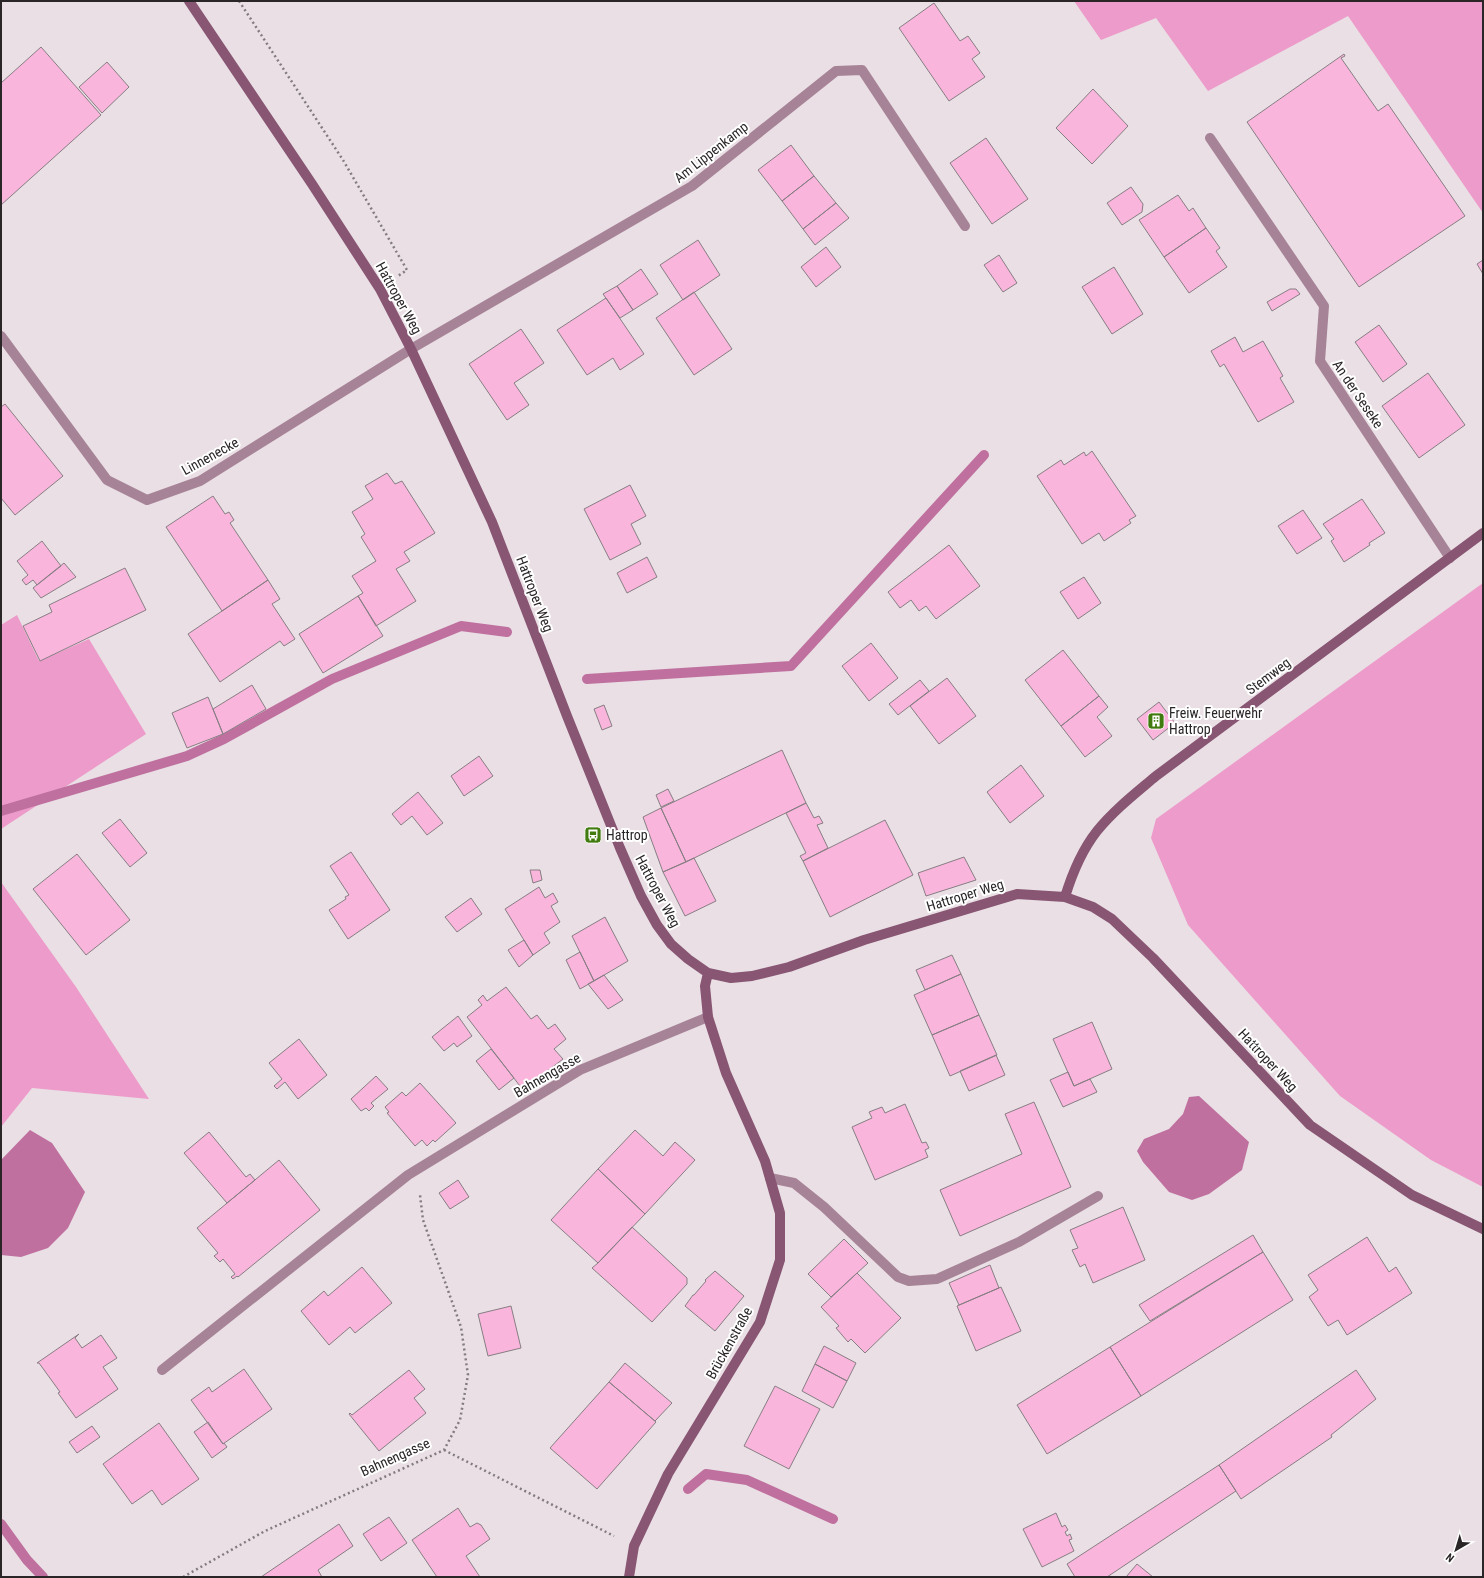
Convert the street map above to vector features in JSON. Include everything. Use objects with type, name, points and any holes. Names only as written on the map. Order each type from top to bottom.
[{"type":"main road","name":"Hattroper Weg","points":[[189,1],[380,288],[492,522],[617,842],[641,896],[657,925],[671,944],[688,960],[708,972],[731,978],[752,976],[781,968],[864,940],[1017,894],[1065,897],[1093,907],[1112,919],[1153,958],[1310,1125],[1412,1195],[1483,1229]]},
{"type":"main road","name":"Stemweg","points":[[1065,897],[1069,882],[1085,849],[1097,830],[1127,800],[1156,776],[1483,534]]},
{"type":"main road","name":"Brückenstraße","points":[[629,1577],[634,1546],[668,1474],[760,1322],[780,1260],[780,1213],[765,1160],[726,1073],[708,1017],[705,986],[708,972]]},
{"type":"street","name":"Am Lippenkamp","points":[[411,350],[692,186],[836,70],[862,70],[965,226]]},
{"type":"street","name":"An der Seseke","points":[[1210,138],[1324,306],[1320,361],[1450,558]]},
{"type":"street","name":"Linnenecke","points":[[1,336],[107,480],[147,500],[200,481],[411,350]]},
{"type":"street","name":"Bahnengasse","points":[[162,1370],[408,1175],[580,1070],[708,1017]]},
{"type":"street","points":[[770,1178],[794,1183],[824,1207],[898,1277],[909,1281],[937,1279],[1019,1242],[1098,1196]]},
{"type":"path","points":[[239,1],[344,160],[407,270],[380,288]]},
{"type":"path","name":"Bahnengasse","points":[[183,1577],[265,1531],[444,1450],[460,1420],[468,1374],[461,1327],[422,1220],[421,1195],[408,1175]]},
{"type":"path","points":[[444,1450],[634,1546]]},
{"type":"shaded area","points":[[1074,1],[1483,1],[1483,213],[1348,16],[1208,91],[1156,18],[1101,40]]},
{"type":"shaded area","points":[[1483,583],[1483,1187],[1431,1160],[1340,1096],[1188,925],[1151,838],[1156,819]]},
{"type":"shaded area","points":[[17,615],[39,661],[89,639],[146,734],[1,829],[1,625]]},
{"type":"shaded area","points":[[1,882],[76,987],[149,1099],[32,1088],[1,1127]]},
{"type":"shaded area","points":[[1199,1096],[1249,1142],[1242,1170],[1209,1194],[1192,1200],[1169,1192],[1143,1162],[1137,1151],[1144,1139],[1169,1129],[1183,1114],[1189,1097]]},
{"type":"shaded area","points":[[30,1130],[52,1143],[85,1192],[68,1228],[48,1248],[21,1257],[1,1255],[1,1160]]},
{"type":"building","points":[[934,3],[960,41],[968,36],[980,53],[972,59],[985,77],[949,101],[899,28]]},
{"type":"building","points":[[41,47],[101,115],[1,205],[1,83]]},
{"type":"building","points":[[1344,54],[1345,56],[1341,58],[1378,111],[1388,104],[1465,216],[1359,287],[1247,122]]},
{"type":"building","points":[[107,62],[129,87],[102,113],[79,87]]},
{"type":"building","points":[[1093,89],[1128,126],[1092,164],[1056,128]]},
{"type":"building","points":[[986,138],[1028,199],[992,224],[950,163]]},
{"type":"building","points":[[791,145],[814,176],[782,201],[758,170]]},
{"type":"building","points":[[814,176],[836,203],[803,229],[782,201]]},
{"type":"building","points":[[1131,187],[1143,204],[1142,212],[1122,225],[1107,203]]},
{"type":"building","points":[[1178,195],[1189,211],[1193,208],[1206,228],[1164,257],[1139,220]]},
{"type":"building","points":[[836,203],[849,218],[815,245],[803,229]]},
{"type":"building","points":[[1206,228],[1220,248],[1216,251],[1227,267],[1189,293],[1164,257]]},
{"type":"building","points":[[698,240],[720,275],[683,300],[660,265]]},
{"type":"building","points":[[826,247],[841,267],[816,287],[801,267]]},
{"type":"building","points":[[999,255],[1017,283],[1003,292],[984,265]]},
{"type":"building","points":[[1483,260],[1483,274],[1477,264]]},
{"type":"building","points":[[1114,267],[1143,314],[1112,334],[1082,287]]},
{"type":"building","points":[[641,269],[658,294],[633,310],[617,286]]},
{"type":"building","points":[[617,286],[633,310],[620,318],[603,294]]},
{"type":"building","points":[[1290,289],[1296,289],[1300,294],[1272,311],[1267,302]]},
{"type":"building","points":[[694,292],[732,349],[694,375],[656,318]]},
{"type":"building","points":[[606,298],[644,354],[620,370],[613,358],[587,375],[557,330]]},
{"type":"building","points":[[1379,325],[1407,364],[1383,382],[1355,342]]},
{"type":"building","points":[[521,329],[544,363],[514,383],[529,405],[507,420],[469,364]]},
{"type":"building","points":[[1235,337],[1243,352],[1263,341],[1283,376],[1280,378],[1294,402],[1258,422],[1224,364],[1220,367],[1211,351]]},
{"type":"building","points":[[1428,373],[1465,425],[1419,458],[1382,406]]},
{"type":"building","points":[[5,404],[63,476],[15,515],[1,498],[1,407]]},
{"type":"building","points":[[1092,451],[1136,516],[1129,520],[1131,523],[1104,541],[1099,533],[1082,544],[1037,476],[1061,460],[1064,465],[1084,452],[1086,456]]},
{"type":"building","points":[[387,473],[395,484],[402,481],[435,533],[404,552],[410,561],[396,569],[416,601],[376,626],[358,596],[363,593],[352,576],[376,561],[361,537],[365,534],[352,512],[373,499],[365,486]]},
{"type":"building","points":[[630,485],[646,516],[631,524],[641,544],[610,560],[584,509]]},
{"type":"building","points":[[213,496],[225,514],[229,512],[234,520],[230,523],[268,580],[222,611],[166,527]]},
{"type":"building","points":[[1362,499],[1385,533],[1344,562],[1331,541],[1334,539],[1323,524]]},
{"type":"building","points":[[1303,510],[1322,538],[1297,554],[1278,526]]},
{"type":"building","points":[[42,541],[61,566],[37,585],[33,580],[26,585],[22,580],[28,575],[17,561]]},
{"type":"building","points":[[949,545],[980,586],[936,619],[926,606],[919,611],[911,600],[900,608],[888,592]]},
{"type":"building","points":[[647,557],[657,577],[627,593],[617,573]]},
{"type":"building","points":[[64,563],[76,577],[41,598],[33,588]]},
{"type":"building","points":[[125,568],[146,610],[40,661],[23,626],[52,612],[49,605]]},
{"type":"building","points":[[1084,577],[1101,603],[1078,619],[1060,592]]},
{"type":"building","points":[[268,580],[280,599],[272,604],[295,639],[284,646],[280,641],[220,682],[188,634]]},
{"type":"building","points":[[358,596],[383,636],[323,673],[299,634]]},
{"type":"building","points":[[871,643],[898,678],[869,701],[842,666]]},
{"type":"building","points":[[1063,650],[1099,696],[1061,726],[1025,680]]},
{"type":"building","points":[[947,678],[976,716],[939,744],[910,706]]},
{"type":"building","points":[[920,680],[929,691],[898,715],[889,704]]},
{"type":"building","points":[[252,685],[266,709],[223,734],[213,709]]},
{"type":"building","points":[[1099,696],[1108,707],[1097,717],[1112,736],[1085,757],[1061,726]]},
{"type":"building","points":[[208,697],[223,734],[187,748],[172,713]]},
{"type":"building","name":"Freiw. Feuerwehr Hattrop","points":[[1159,702],[1175,723],[1153,740],[1137,719]]},
{"type":"building","points":[[604,705],[612,726],[602,730],[594,709]]},
{"type":"building","points":[[782,750],[806,803],[686,862],[661,808]]},
{"type":"building","points":[[479,756],[493,776],[464,796],[451,776]]},
{"type":"building","points":[[1021,765],[1044,796],[1010,823],[987,792]]},
{"type":"building","points":[[668,789],[674,801],[661,807],[656,795]]},
{"type":"building","points":[[418,792],[443,823],[427,835],[412,816],[401,825],[392,814]]},
{"type":"building","points":[[806,803],[814,818],[819,816],[823,823],[817,825],[828,848],[803,861],[800,856],[806,853],[786,813]]},
{"type":"building","points":[[661,808],[686,862],[663,872],[643,817]]},
{"type":"building","points":[[120,819],[147,853],[130,867],[102,833]]},
{"type":"building","points":[[885,820],[913,875],[830,917],[803,861]]},
{"type":"building","points":[[351,852],[390,910],[348,939],[329,910],[346,899],[345,897],[349,895],[330,866]]},
{"type":"building","points":[[77,854],[130,920],[86,955],[33,889]]},
{"type":"building","points":[[964,857],[976,880],[926,896],[918,873]]},
{"type":"building","points":[[694,858],[716,901],[685,916],[663,872]]},
{"type":"building","points":[[530,870],[540,870],[542,880],[533,883]]},
{"type":"building","points":[[539,887],[545,898],[553,893],[558,902],[551,906],[560,922],[544,933],[550,943],[533,955],[505,909]]},
{"type":"building","points":[[471,898],[482,914],[457,932],[445,917]]},
{"type":"building","points":[[605,917],[628,961],[594,981],[572,936]]},
{"type":"building","points":[[524,940],[533,955],[519,967],[508,950]]},
{"type":"building","points":[[580,952],[594,981],[580,989],[566,960]]},
{"type":"building","points":[[952,955],[961,974],[925,990],[916,970]]},
{"type":"building","points":[[961,974],[979,1015],[932,1035],[914,995]]},
{"type":"building","points":[[604,975],[623,1000],[608,1009],[588,984]]},
{"type":"building","points":[[506,987],[531,1019],[537,1015],[548,1029],[555,1024],[566,1039],[554,1049],[563,1059],[523,1090],[467,1017],[482,1005],[478,1000],[483,995],[487,1001]]},
{"type":"building","points":[[979,1015],[997,1055],[950,1076],[932,1035]]},
{"type":"building","points":[[458,1016],[472,1036],[457,1047],[454,1043],[444,1051],[432,1037]]},
{"type":"building","points":[[1092,1022],[1112,1069],[1074,1086],[1053,1039]]},
{"type":"building","points":[[299,1039],[327,1075],[298,1099],[285,1082],[277,1089],[274,1086],[282,1079],[269,1063]]},
{"type":"building","points":[[491,1049],[514,1078],[499,1090],[476,1061]]},
{"type":"building","points":[[996,1055],[1005,1075],[969,1091],[960,1071]]},
{"type":"building","points":[[1068,1072],[1074,1086],[1090,1079],[1097,1092],[1063,1107],[1050,1080]]},
{"type":"building","points":[[376,1076],[388,1089],[371,1103],[374,1106],[369,1111],[366,1108],[361,1111],[351,1099]]},
{"type":"building","points":[[420,1083],[456,1123],[435,1142],[433,1140],[427,1146],[422,1140],[415,1146],[387,1113],[389,1112],[385,1107],[402,1092],[406,1096]]},
{"type":"building","points":[[1034,1102],[1071,1187],[960,1236],[940,1190],[1022,1154],[1005,1114]]},
{"type":"building","points":[[905,1104],[922,1143],[926,1142],[929,1148],[925,1150],[928,1157],[875,1180],[852,1127],[872,1118],[869,1112],[882,1107],[885,1113]]},
{"type":"building","points":[[635,1130],[663,1156],[675,1142],[695,1160],[645,1214],[598,1169]]},
{"type":"building","points":[[209,1132],[246,1177],[250,1174],[255,1180],[227,1203],[184,1153]]},
{"type":"building","points":[[279,1160],[320,1210],[238,1277],[237,1276],[233,1279],[231,1277],[235,1274],[223,1259],[220,1262],[214,1256],[218,1253],[197,1228]]},
{"type":"building","points":[[598,1169],[645,1214],[598,1263],[551,1220]]},
{"type":"building","points":[[458,1180],[469,1197],[450,1209],[439,1193]]},
{"type":"building","points":[[1123,1207],[1145,1260],[1093,1283],[1085,1264],[1080,1267],[1072,1250],[1078,1248],[1070,1230]]},
{"type":"building","points":[[632,1227],[687,1278],[687,1284],[652,1322],[592,1268]]},
{"type":"building","points":[[1253,1235],[1263,1252],[1150,1321],[1139,1305]]},
{"type":"building","points":[[1367,1237],[1389,1272],[1396,1267],[1412,1293],[1347,1335],[1338,1320],[1328,1326],[1309,1297],[1318,1290],[1308,1275]]},
{"type":"building","points":[[844,1239],[868,1263],[831,1297],[808,1274]]},
{"type":"building","points":[[1263,1252],[1293,1300],[1141,1396],[1110,1347]]},
{"type":"building","points":[[990,1265],[999,1288],[959,1305],[949,1283]]},
{"type":"building","points":[[362,1267],[392,1303],[355,1333],[350,1327],[329,1345],[301,1311],[324,1291],[328,1296]]},
{"type":"building","points":[[715,1271],[744,1296],[715,1331],[685,1306],[706,1281],[705,1280]]},
{"type":"building","points":[[857,1273],[901,1318],[865,1353],[851,1339],[848,1342],[836,1328],[839,1326],[821,1307]]},
{"type":"building","points":[[1001,1287],[1021,1331],[976,1351],[957,1306]]},
{"type":"building","points":[[511,1306],[521,1348],[488,1356],[478,1314]]},
{"type":"building","points":[[79,1334],[75,1338],[82,1348],[101,1335],[117,1358],[103,1367],[118,1389],[76,1418],[58,1393],[60,1392],[39,1363],[37,1363]]},
{"type":"building","points":[[824,1346],[856,1363],[847,1381],[815,1364]]},
{"type":"building","points":[[1110,1347],[1141,1396],[1047,1454],[1017,1405]]},
{"type":"building","points":[[625,1363],[672,1403],[655,1421],[609,1382]]},
{"type":"building","points":[[815,1364],[847,1381],[833,1408],[802,1391]]},
{"type":"building","points":[[244,1369],[272,1409],[223,1444],[191,1400],[209,1387],[212,1392]]},
{"type":"building","points":[[409,1370],[425,1389],[414,1398],[426,1413],[379,1451],[349,1414],[350,1413],[352,1415]]},
{"type":"building","points":[[1356,1370],[1376,1399],[1331,1435],[1332,1437],[1241,1499],[1219,1465]]},
{"type":"building","points":[[609,1382],[656,1422],[597,1489],[550,1448]]},
{"type":"building","points":[[775,1386],[820,1409],[789,1469],[744,1446]]},
{"type":"building","points":[[208,1422],[223,1444],[224,1443],[227,1447],[212,1458],[194,1432]]},
{"type":"building","points":[[159,1423],[199,1479],[162,1505],[152,1490],[132,1504],[103,1464]]},
{"type":"building","points":[[92,1426],[100,1437],[77,1453],[69,1442]]},
{"type":"building","points":[[1219,1465],[1236,1491],[1107,1577],[1075,1577],[1067,1564]]},
{"type":"building","points":[[458,1508],[470,1527],[477,1523],[481,1525],[490,1539],[466,1556],[480,1577],[437,1577],[412,1540]]},
{"type":"building","points":[[1056,1513],[1062,1527],[1065,1525],[1068,1530],[1065,1532],[1067,1536],[1070,1534],[1072,1539],[1069,1540],[1074,1551],[1042,1567],[1023,1529]]},
{"type":"building","points":[[389,1517],[407,1543],[381,1561],[363,1534]]},
{"type":"building","points":[[339,1524],[353,1546],[318,1570],[322,1577],[261,1577]]},
{"type":"building","points":[[1137,1564],[1153,1577],[1126,1577]]},
{"type":"waterway","points":[[587,679],[791,666],[984,455]]},
{"type":"waterway","points":[[1,811],[187,756],[224,739],[332,679],[461,626],[507,632]]},
{"type":"waterway","points":[[688,1489],[706,1474],[747,1480],[833,1519]]},
{"type":"waterway","points":[[1,1524],[27,1560],[43,1577]]},
{"type":"place","name":"Freiw. Feuerwehr Hattrop","points":[[1156,721]]},
{"type":"place","name":"Hattrop","points":[[593,835]]}]
